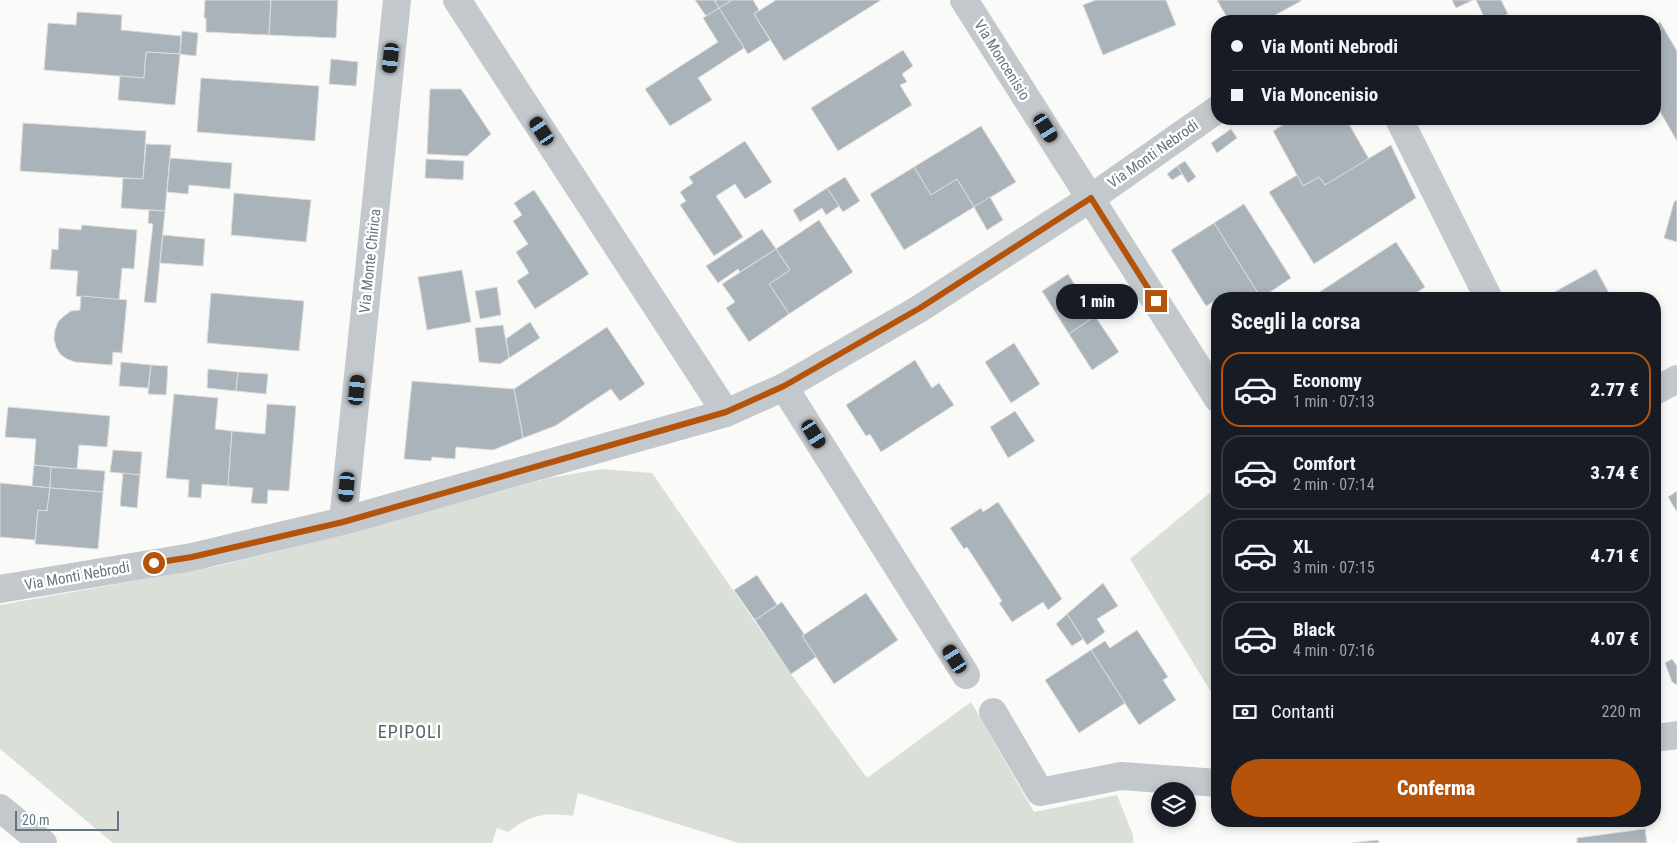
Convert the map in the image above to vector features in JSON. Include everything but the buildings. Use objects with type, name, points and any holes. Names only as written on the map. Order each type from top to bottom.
[{"type":"street","name":"Via Monte Chirica","points":[[343,522],[397,0]]},
{"type":"street","points":[[457,0],[726,412]]},
{"type":"street","name":"Via Moncenisio","points":[[964,0],[1211,388]]},
{"type":"street","name":"Via Monti Nebrodi","points":[[0,589],[192,557],[343,522],[726,412],[784,386],[920,308],[1091,198],[1211,114]]},
{"type":"street","points":[[1402,125],[1486,292]]},
{"type":"street","points":[[1661,388],[1677,379]]},
{"type":"street","points":[[784,386],[966,675]]},
{"type":"street","points":[[993,712],[1040,792],[1121,776],[1211,782]]},
{"type":"street","points":[[1661,737],[1677,736]]},
{"type":"street","points":[[0,808],[43,843]]},
{"type":"shaded area","points":[[601,469],[652,473],[791,674],[867,778],[971,702],[1034,812],[1117,795],[1133,835],[1133,843],[739,843],[578,793],[573,816],[543,815],[531,818],[508,832],[497,828],[492,843],[113,843],[0,749],[0,605],[218,566],[345,534],[549,478]]},
{"type":"shaded area","points":[[1211,492],[1211,692],[1130,559]]},
{"type":"district","name":"EPIPOLI","points":[[410,731]]},
{"type":"route","points":[[154,563],[192,557],[343,522],[726,412],[784,386],[920,308],[1091,198],[1156,301]]}]
